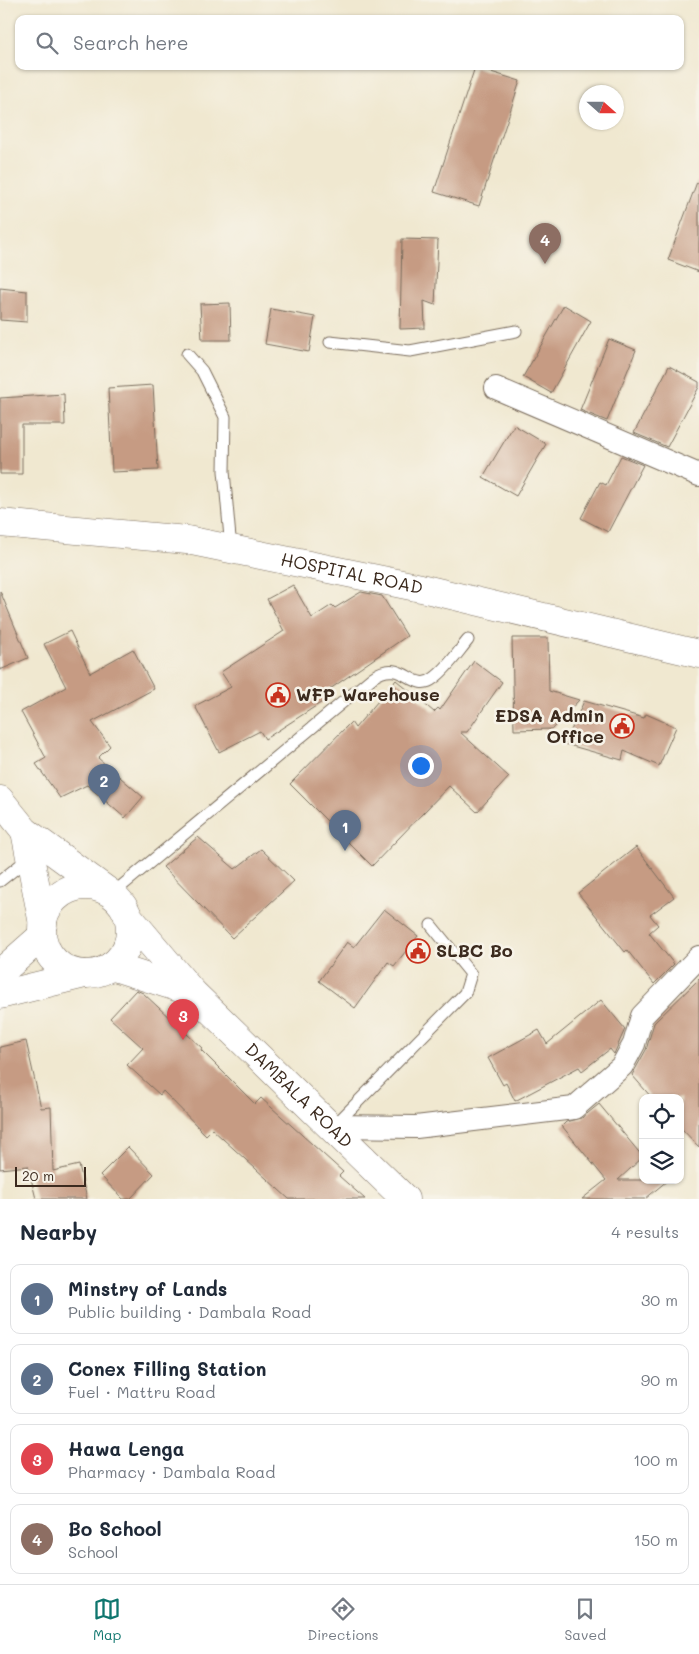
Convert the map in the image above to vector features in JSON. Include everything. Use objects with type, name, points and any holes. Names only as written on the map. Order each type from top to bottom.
[{"type":"street","points":[[496,388],[699,475]]},
{"type":"street","name":"HOSPITAL ROAD","points":[[0,523],[187,540],[421,588],[699,654]]},
{"type":"street","points":[[0,800],[25,831],[122,903],[128,916],[130,930],[128,944],[121,956],[111,966],[99,972],[0,995]]},
{"type":"street","points":[[25,831],[47,951],[57,963],[69,971],[85,974]]},
{"type":"street","points":[[0,973],[42,930],[47,909],[56,897],[69,890],[83,886],[98,887],[112,894]]},
{"type":"street","name":"DAMBALA ROAD","points":[[128,916],[192,992],[405,1199]]},
{"type":"street","points":[[332,1126],[416,1127],[574,1108],[622,1066],[634,1044],[642,1016],[699,957]]},
{"type":"street","name":"DAMBALA ROAD","points":[[111,966],[192,992]]},
{"type":"lane","points":[[330,342],[410,351],[516,331]]},
{"type":"lane","points":[[188,354],[202,371],[225,417],[224,471],[231,549]]},
{"type":"lane","points":[[112,894],[373,677],[382,671],[392,669],[418,682],[434,679],[468,640]]},
{"type":"lane","points":[[0,881],[30,857]]},
{"type":"lane","points":[[332,1126],[465,993],[471,974],[431,925]]},
{"type":"building","points":[[474,70],[485,70],[520,81],[479,206],[434,192]]},
{"type":"building","points":[[697,182],[699,183],[699,272],[668,260]]},
{"type":"building","points":[[402,239],[438,240],[435,305],[424,301],[425,328],[400,329]]},
{"type":"building","points":[[0,288],[27,291],[27,322],[0,320]]},
{"type":"building","points":[[230,303],[231,340],[202,340],[200,304]]},
{"type":"building","points":[[564,305],[591,321],[551,393],[523,377]]},
{"type":"building","points":[[271,309],[315,317],[309,352],[265,344]]},
{"type":"building","points":[[609,339],[636,350],[607,421],[580,410]]},
{"type":"building","points":[[669,366],[699,382],[699,387],[667,447],[634,433]]},
{"type":"building","points":[[153,385],[158,470],[112,472],[108,388]]},
{"type":"building","points":[[64,394],[65,425],[22,425],[22,474],[0,474],[0,398]]},
{"type":"building","points":[[514,425],[546,444],[516,496],[483,477]]},
{"type":"building","points":[[621,456],[643,465],[608,532],[581,518],[600,482],[606,485]]},
{"type":"building","points":[[293,585],[312,618],[332,605],[335,608],[361,592],[382,596],[407,636],[330,689],[333,695],[265,739],[260,731],[219,752],[195,706],[231,687],[221,672],[284,631],[267,599]]},
{"type":"building","points":[[0,591],[28,658],[0,670]]},
{"type":"building","points":[[70,631],[90,673],[133,649],[154,689],[92,722],[110,746],[98,758],[143,797],[125,818],[87,785],[60,798],[36,764],[46,758],[21,712],[66,687],[44,644]]},
{"type":"building","points":[[512,638],[548,638],[549,691],[579,700],[552,729],[514,730]]},
{"type":"building","points":[[474,661],[502,682],[467,732],[460,732],[509,777],[477,812],[449,786],[372,866],[290,784],[351,722],[355,728],[396,680],[434,712],[438,708],[440,710]]},
{"type":"building","points":[[584,701],[644,718],[646,714],[676,727],[659,766],[624,751],[622,760],[565,744]]},
{"type":"building","points":[[198,837],[235,869],[261,849],[294,881],[232,938],[163,867]]},
{"type":"building","points":[[636,847],[674,897],[650,915],[658,925],[649,933],[674,964],[654,984],[627,950],[625,952],[578,893]]},
{"type":"building","points":[[384,909],[418,936],[394,966],[388,962],[355,1008],[319,981],[347,942],[354,947]]},
{"type":"building","points":[[699,979],[699,1147],[684,1131],[684,1094],[649,1094],[632,1075],[646,1050],[654,1023]]},
{"type":"building","points":[[136,990],[143,993],[202,1048],[201,1050],[255,1104],[261,1098],[343,1172],[339,1176],[365,1199],[289,1199],[212,1129],[206,1135],[163,1091],[160,1095],[127,1065],[143,1048],[110,1018]]},
{"type":"building","points":[[601,1000],[625,1029],[614,1054],[610,1049],[582,1071],[579,1067],[515,1101],[506,1083],[503,1085],[488,1058],[539,1030],[547,1044]]},
{"type":"building","points":[[26,1041],[41,1108],[51,1107],[53,1171],[79,1165],[87,1199],[36,1199],[28,1166],[0,1169],[0,1047]]},
{"type":"building","points":[[599,1104],[639,1152],[639,1161],[618,1180],[639,1180],[639,1184],[663,1184],[645,1199],[582,1199],[606,1180],[562,1126],[566,1122],[582,1118]]},
{"type":"building","points":[[128,1147],[154,1174],[130,1199],[123,1199],[100,1175]]},
{"type":"place","name":"Bo School","points":[[545,264]]},
{"type":"place","name":"WFP Warehouse","points":[[278,695]]},
{"type":"place","name":"EDSA Admin Office","points":[[622,726]]},
{"type":"place","name":"Conex Filling Station","points":[[104,805]]},
{"type":"place","name":"Minstry of Lands","points":[[345,851]]},
{"type":"place","name":"SLBC Bo","points":[[418,951]]},
{"type":"place","name":"Hawa Lenga","points":[[183,1040]]}]
